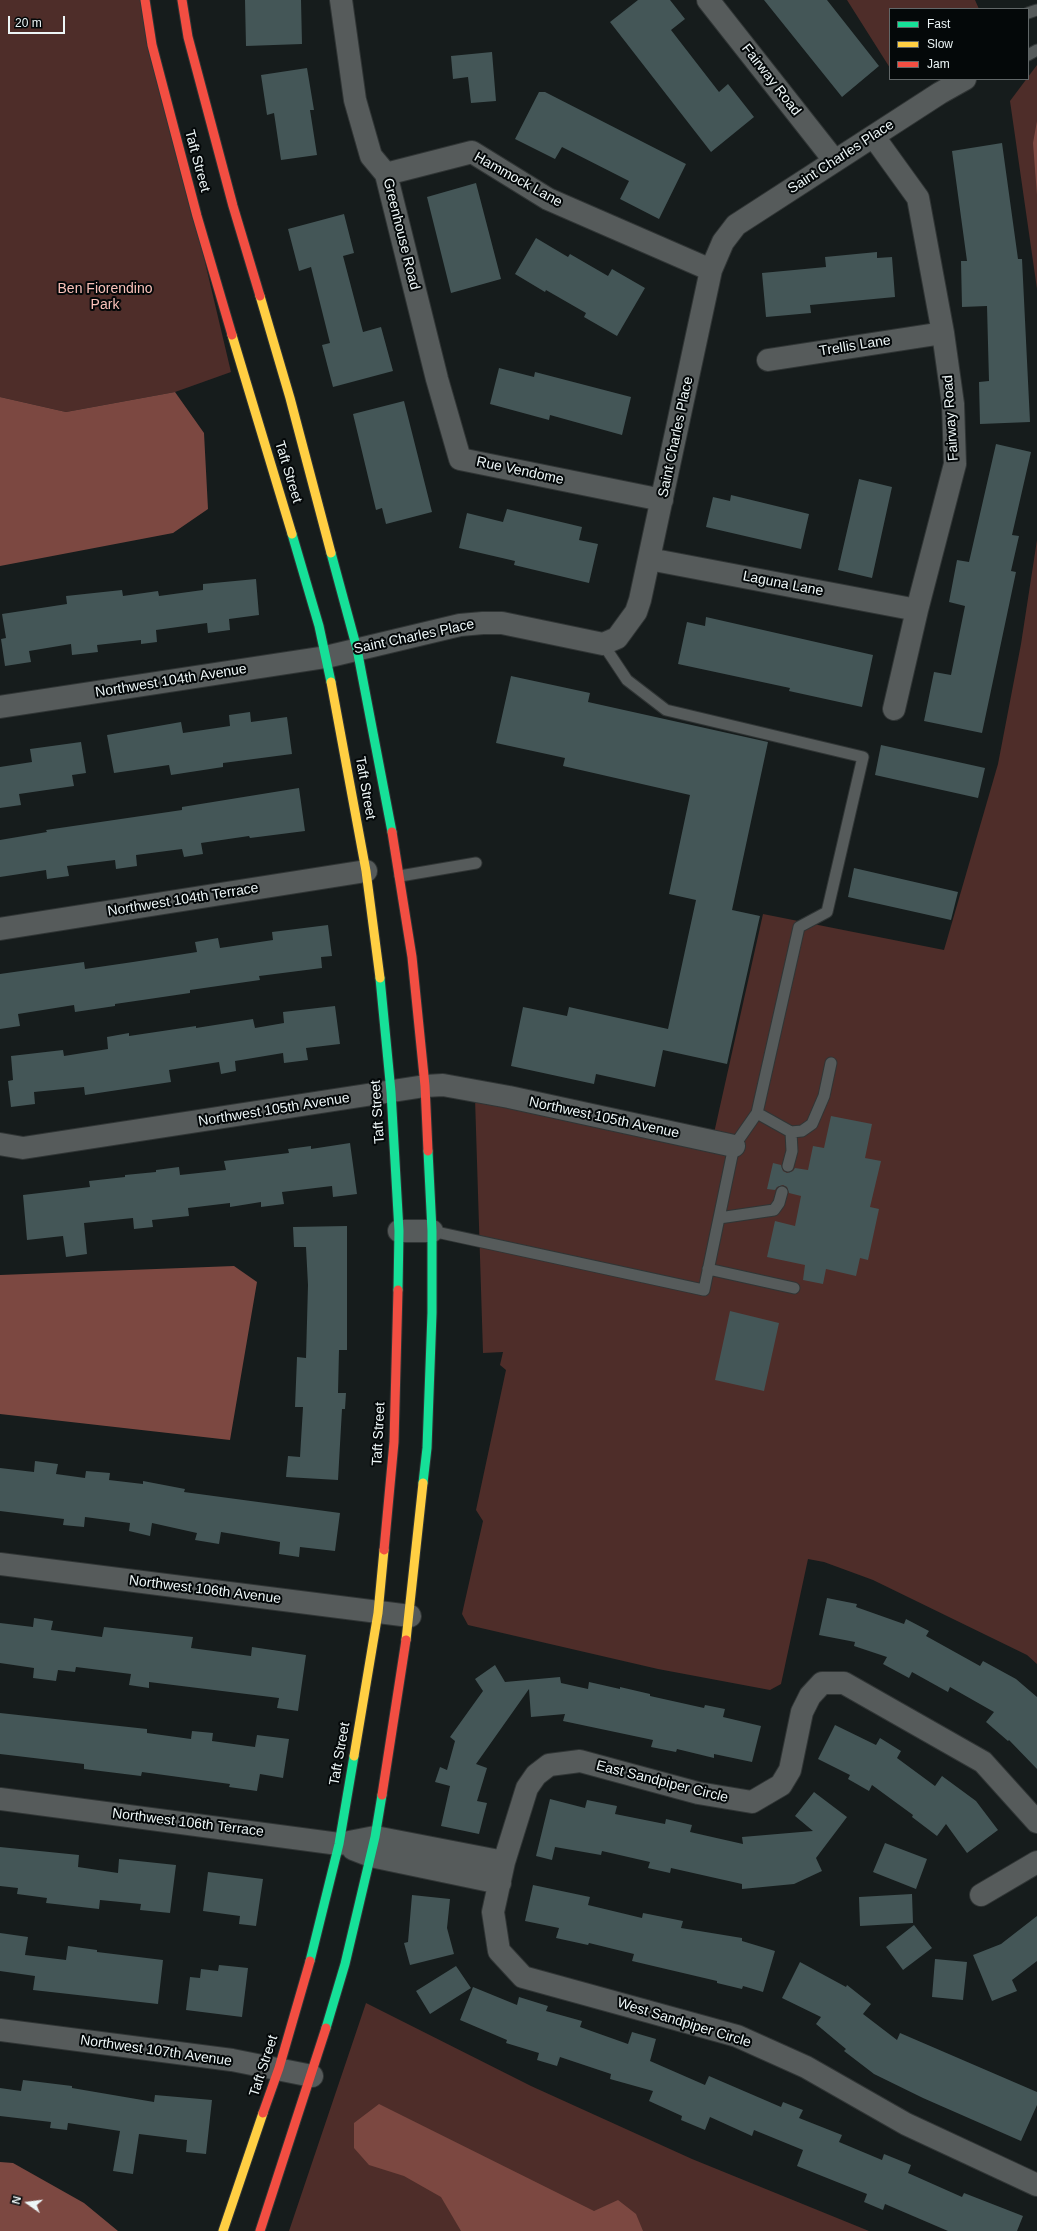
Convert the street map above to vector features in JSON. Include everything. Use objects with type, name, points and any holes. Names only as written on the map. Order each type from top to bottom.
[{"type":"street","name":"Taft Street","points":[[144,0],[152,45],[198,216],[319,626],[342,653],[366,871],[379,965],[391,1092],[399,1231],[394,1442],[378,1613],[339,1844],[311,1956],[279,2068],[223,2231]]},
{"type":"street","name":"Taft Street","points":[[182,0],[188,37],[231,198],[290,398],[342,653],[400,876],[412,957],[425,1086],[432,1231],[432,1313],[427,1448],[410,1616],[373,1847],[345,1964],[312,2076],[260,2231]]},
{"type":"street","name":"Greenhouse Road","points":[[341,0],[355,100],[371,156],[386,174],[437,379]]},
{"type":"street","name":"Fairway Road","points":[[708,0],[834,160]]},
{"type":"street","name":"Saint Charles Place","points":[[342,653],[460,625],[483,623],[502,623],[603,644],[617,638],[636,612],[662,500],[711,270],[723,242],[736,225],[834,160],[874,137],[940,93],[963,80]]},
{"type":"street","name":"Fairway Road","points":[[874,137],[918,198],[943,333],[953,404],[955,464],[917,610],[894,709]]},
{"type":"street","name":"Hammock Lane","points":[[386,174],[472,152],[548,199],[711,270]]},
{"type":"street","name":"Trellis Lane","points":[[768,360],[943,333]]},
{"type":"street","name":"Rue Vendome","points":[[437,379],[460,459],[662,500]]},
{"type":"street","name":"Laguna Lane","points":[[649,558],[917,610]]},
{"type":"street","name":"Northwest 104th Avenue","points":[[0,707],[342,653]]},
{"type":"street","name":"Northwest 104th Terrace","points":[[0,929],[366,871]]},
{"type":"street","name":"Northwest 105th Avenue","points":[[0,1144],[22,1148],[425,1086],[466,1088],[734,1146]]},
{"type":"street","points":[[399,1231],[432,1231]]},
{"type":"street","name":"Northwest 106th Avenue","points":[[0,1564],[410,1616]]},
{"type":"street","name":"East Sandpiper Circle","points":[[502,1872],[526,1788],[536,1775],[549,1765],[580,1762],[698,1793],[752,1802],[781,1785],[790,1770],[802,1712],[810,1696],[822,1683],[833,1681],[844,1683],[983,1762],[1037,1822]]},
{"type":"street","name":"Northwest 106th Terrace","points":[[0,1799],[339,1844]]},
{"type":"street","points":[[339,1844],[373,1847],[502,1872]]},
{"type":"street","points":[[981,1895],[1037,1862]]},
{"type":"street","name":"West Sandpiper Circle","points":[[502,1872],[493,1912],[499,1951],[523,1977],[737,2036],[806,2067],[906,2124],[1037,2185]]},
{"type":"street","name":"Northwest 107th Avenue","points":[[0,2030],[186,2054],[279,2068],[312,2076]]},
{"type":"lane","points":[[432,1231],[704,1290],[734,1146],[757,1113],[799,927],[827,912],[863,757],[666,710],[627,680],[603,644]]},
{"type":"lane","points":[[400,876],[476,863]]},
{"type":"lane","points":[[757,1113],[791,1132],[802,1131],[812,1124],[824,1096],[831,1063]]},
{"type":"lane","points":[[788,1166],[792,1151],[791,1132]]},
{"type":"lane","points":[[719,1218],[774,1210],[780,1203],[782,1192]]},
{"type":"lane","points":[[708,1269],[794,1288]]},
{"type":"green space","name":"Ben Fiorendino Park","points":[[0,0],[143,0],[231,372],[175,392],[66,412],[0,397]]},
{"type":"green space","points":[[847,0],[975,0],[979,8],[889,8],[889,66]]},
{"type":"green space","points":[[1037,65],[1037,289],[1010,101],[1026,80],[1029,80],[1029,76]]},
{"type":"green space","points":[[1037,540],[1037,1664],[1027,1655],[873,1580],[824,1562],[808,1559],[781,1684],[770,1690],[658,1669],[468,1625],[462,1614],[483,1521],[476,1510],[506,1370],[500,1365],[503,1352],[483,1353],[475,1098],[710,1151],[763,914],[944,950],[998,764],[1021,644]]},
{"type":"green space","points":[[366,2003],[531,2086],[692,2159],[869,2231],[289,2231]]},
{"type":"shaded area","points":[[1037,121],[1037,195],[1033,143]]},
{"type":"shaded area","points":[[175,392],[204,433],[208,509],[173,533],[0,566],[0,397],[66,412]]},
{"type":"shaded area","points":[[234,1266],[257,1282],[230,1440],[0,1414],[0,1275]]},
{"type":"shaded area","points":[[379,2104],[594,2211],[618,2200],[636,2214],[643,2231],[461,2231],[441,2197],[404,2176],[369,2165],[354,2148],[354,2123]]},
{"type":"shaded area","points":[[0,2162],[13,2163],[84,2203],[118,2231],[0,2231]]},
{"type":"building","points":[[245,0],[301,0],[302,44],[246,46]]},
{"type":"building","points":[[638,0],[670,0],[685,19],[671,30],[719,92],[728,84],[754,117],[711,152],[610,22]]},
{"type":"building","points":[[764,0],[827,0],[879,66],[842,97]]},
{"type":"building","points":[[492,52],[496,101],[471,103],[468,77],[453,79],[451,56]]},
{"type":"building","points":[[307,68],[314,110],[310,110],[317,155],[281,160],[274,113],[267,115],[261,75]]},
{"type":"building","points":[[539,92],[545,92],[686,164],[659,219],[620,199],[629,181],[562,147],[555,159],[515,139]]},
{"type":"building","points":[[1002,143],[1018,259],[1022,259],[1030,422],[980,424],[979,382],[989,381],[987,306],[962,307],[961,261],[967,261],[952,151]]},
{"type":"building","points":[[476,183],[501,279],[451,293],[427,197]]},
{"type":"building","points":[[344,214],[354,253],[343,256],[363,332],[381,327],[393,371],[333,387],[322,345],[330,343],[311,267],[299,271],[288,229]]},
{"type":"building","points":[[536,238],[568,257],[570,254],[608,276],[612,269],[645,288],[617,336],[584,317],[586,313],[546,290],[545,292],[515,274]]},
{"type":"building","points":[[877,252],[877,258],[892,257],[895,297],[810,305],[811,313],[766,317],[762,273],[826,267],[825,257]]},
{"type":"building","points":[[499,368],[534,377],[535,372],[631,397],[622,435],[550,415],[549,420],[490,404]]},
{"type":"building","points":[[404,401],[432,512],[386,524],[382,508],[376,510],[353,414]]},
{"type":"building","points":[[996,444],[1031,452],[1012,535],[1019,536],[1011,571],[1016,572],[982,733],[924,721],[934,672],[951,675],[965,606],[949,602],[957,560],[969,562]]},
{"type":"building","points":[[859,479],[892,487],[872,578],[838,570]]},
{"type":"building","points":[[731,495],[809,514],[801,549],[706,527],[713,497],[730,501]]},
{"type":"building","points":[[507,509],[582,527],[579,540],[598,544],[589,583],[514,565],[515,561],[459,548],[467,513],[503,522]]},
{"type":"building","points":[[256,579],[259,615],[229,619],[230,630],[208,633],[207,623],[156,630],[157,642],[141,644],[141,640],[97,645],[98,652],[72,655],[71,644],[29,651],[31,662],[5,666],[1,639],[6,638],[2,614],[67,604],[66,596],[122,590],[123,596],[158,591],[159,596],[203,590],[203,584]]},
{"type":"building","points":[[706,617],[873,655],[862,707],[789,691],[790,688],[678,664],[687,622],[705,626]]},
{"type":"building","points":[[511,676],[590,693],[588,702],[768,742],[732,910],[760,916],[727,1064],[663,1050],[655,1087],[596,1074],[594,1084],[511,1066],[523,1007],[567,1016],[569,1007],[668,1029],[696,900],[669,894],[690,795],[563,766],[565,758],[496,743]]},
{"type":"building","points":[[250,712],[251,722],[287,717],[292,754],[223,763],[223,767],[171,775],[169,765],[114,773],[107,735],[181,722],[183,733],[230,726],[229,715]]},
{"type":"building","points":[[81,742],[86,773],[72,775],[74,786],[19,794],[21,805],[0,808],[0,767],[32,762],[30,749]]},
{"type":"building","points":[[881,745],[985,768],[978,798],[875,775]]},
{"type":"building","points":[[299,788],[305,831],[250,838],[249,836],[201,843],[203,854],[184,857],[182,849],[136,855],[137,866],[116,869],[115,860],[67,866],[69,876],[47,879],[46,870],[0,877],[0,840],[47,832],[46,830],[182,810],[182,807]]},
{"type":"building","points":[[854,868],[958,892],[951,920],[848,897]]},
{"type":"building","points":[[328,925],[332,956],[321,957],[322,968],[259,976],[260,980],[190,990],[190,993],[115,1004],[115,1006],[75,1012],[74,1005],[18,1014],[20,1026],[0,1029],[0,974],[84,962],[85,969],[133,962],[197,952],[195,942],[218,938],[220,948],[273,940],[272,932]]},
{"type":"building","points":[[335,1006],[340,1044],[306,1048],[308,1060],[284,1063],[283,1053],[235,1061],[236,1071],[221,1074],[219,1062],[169,1070],[171,1082],[85,1095],[84,1087],[34,1092],[35,1104],[11,1107],[8,1081],[13,1080],[11,1056],[63,1050],[64,1056],[108,1049],[107,1037],[129,1033],[129,1036],[253,1019],[255,1028],[284,1023],[283,1012]]},
{"type":"building","points":[[831,1116],[872,1124],[865,1158],[881,1161],[870,1207],[879,1209],[868,1260],[860,1258],[856,1276],[826,1269],[823,1284],[803,1280],[805,1265],[767,1257],[775,1221],[795,1226],[801,1196],[789,1193],[787,1187],[783,1185],[777,1187],[775,1190],[767,1189],[773,1163],[781,1165],[783,1171],[787,1173],[793,1171],[795,1168],[808,1170],[813,1146],[824,1148]]},
{"type":"building","points":[[350,1143],[357,1194],[333,1197],[332,1186],[282,1192],[284,1204],[261,1207],[261,1202],[230,1207],[230,1203],[188,1208],[189,1216],[152,1220],[153,1227],[134,1229],[133,1218],[84,1223],[87,1254],[66,1257],[63,1236],[27,1240],[23,1195],[90,1187],[89,1181],[125,1177],[125,1175],[156,1172],[156,1170],[179,1167],[180,1175],[226,1170],[224,1161],[289,1153],[288,1149],[311,1146],[311,1149]]},
{"type":"building","points":[[347,1226],[347,1350],[339,1350],[338,1393],[346,1393],[345,1409],[342,1409],[338,1480],[286,1477],[288,1456],[300,1457],[303,1407],[295,1407],[297,1357],[306,1358],[308,1285],[306,1247],[294,1247],[293,1227]]},
{"type":"building","points":[[730,1311],[779,1323],[764,1391],[715,1380]]},
{"type":"building","points":[[35,1461],[58,1464],[56,1474],[85,1478],[86,1471],[110,1473],[109,1480],[143,1484],[143,1481],[185,1489],[184,1492],[340,1513],[335,1551],[300,1547],[299,1557],[279,1554],[280,1542],[221,1532],[219,1544],[195,1540],[197,1533],[152,1523],[150,1536],[129,1531],[130,1523],[85,1517],[84,1527],[63,1525],[64,1519],[0,1511],[0,1468],[34,1472]]},
{"type":"building","points":[[827,1598],[857,1604],[856,1607],[904,1624],[906,1619],[929,1631],[926,1636],[980,1666],[983,1661],[1016,1679],[1037,1697],[1037,1769],[1009,1740],[1008,1741],[986,1722],[994,1712],[950,1687],[948,1692],[912,1672],[909,1678],[883,1664],[887,1657],[854,1646],[855,1642],[819,1635]]},
{"type":"building","points":[[34,1618],[53,1621],[51,1630],[102,1637],[104,1627],[193,1637],[191,1648],[251,1656],[252,1647],[306,1655],[298,1711],[277,1708],[279,1698],[149,1682],[149,1688],[129,1685],[131,1674],[76,1667],[75,1672],[58,1670],[56,1681],[33,1678],[34,1668],[0,1663],[0,1623],[33,1627]]},
{"type":"building","points":[[495,1665],[505,1682],[560,1677],[561,1683],[588,1689],[589,1682],[620,1689],[620,1687],[650,1694],[650,1696],[704,1708],[705,1705],[725,1709],[723,1717],[761,1726],[752,1762],[714,1754],[714,1758],[677,1749],[676,1752],[651,1747],[653,1740],[563,1721],[565,1714],[531,1717],[529,1689],[476,1764],[487,1768],[477,1801],[487,1803],[479,1834],[441,1826],[450,1786],[435,1782],[440,1767],[447,1770],[455,1741],[450,1737],[483,1691],[475,1679]]},
{"type":"building","points":[[0,1713],[147,1729],[147,1733],[191,1739],[192,1731],[213,1733],[212,1741],[255,1747],[257,1735],[289,1739],[283,1778],[260,1774],[257,1791],[229,1787],[230,1784],[142,1772],[141,1776],[84,1769],[84,1764],[0,1754]]},
{"type":"building","points":[[835,1725],[876,1745],[880,1738],[901,1751],[897,1758],[935,1786],[942,1776],[976,1801],[998,1830],[967,1853],[946,1824],[937,1836],[912,1817],[913,1815],[872,1785],[869,1791],[848,1779],[850,1775],[818,1759]]},
{"type":"building","points":[[814,1792],[847,1817],[816,1858],[822,1871],[794,1884],[742,1889],[742,1884],[671,1868],[670,1873],[648,1868],[650,1862],[602,1851],[601,1855],[555,1847],[552,1860],[536,1856],[550,1799],[585,1808],[587,1800],[617,1806],[615,1814],[665,1824],[666,1819],[692,1825],[690,1832],[743,1844],[742,1837],[813,1831],[795,1816]]},
{"type":"building","points":[[885,1843],[927,1859],[916,1889],[873,1872]]},
{"type":"building","points":[[0,1847],[79,1855],[78,1867],[118,1873],[119,1859],[176,1865],[170,1913],[140,1910],[141,1904],[100,1900],[99,1909],[46,1903],[47,1898],[17,1894],[18,1888],[0,1886]]},
{"type":"building","points":[[208,1872],[263,1879],[256,1926],[239,1924],[240,1916],[203,1911]]},
{"type":"building","points":[[533,1885],[590,1897],[588,1905],[642,1918],[643,1913],[683,1921],[681,1928],[742,1938],[742,1941],[775,1951],[763,1992],[743,1986],[742,1989],[717,1983],[717,1981],[632,1961],[634,1954],[589,1943],[588,1945],[556,1938],[559,1928],[525,1921]]},
{"type":"building","points":[[912,1894],[913,1923],[860,1926],[859,1897]]},
{"type":"building","points":[[412,1895],[450,1899],[447,1928],[454,1954],[410,1965],[404,1943],[408,1942]]},
{"type":"building","points":[[1037,1916],[1037,1961],[1012,1980],[1017,1991],[992,2001],[973,1955],[1001,1944]]},
{"type":"building","points":[[914,1925],[932,1948],[903,1970],[886,1947]]},
{"type":"building","points":[[0,1933],[28,1937],[25,1955],[66,1960],[68,1946],[97,1950],[97,1952],[163,1960],[158,2004],[33,1990],[35,1976],[0,1971]]},
{"type":"building","points":[[935,1959],[967,1962],[963,2000],[932,1997]]},
{"type":"building","points":[[800,1962],[846,1987],[847,1985],[871,2004],[863,2014],[897,2040],[900,2033],[1037,2092],[1037,2105],[1021,2141],[923,2098],[874,2074],[844,2051],[846,2049],[816,2024],[821,2017],[782,1998]]},
{"type":"building","points":[[219,1965],[248,1968],[242,2017],[186,2010],[190,1977],[200,1978],[201,1969],[218,1971]]},
{"type":"building","points":[[456,1966],[471,1988],[430,2014],[416,1991]]},
{"type":"building","points":[[473,1987],[517,2005],[519,1997],[548,2006],[546,2011],[582,2021],[580,2027],[628,2044],[632,2032],[656,2039],[650,2061],[705,2085],[709,2076],[781,2107],[783,2102],[803,2110],[799,2118],[842,2135],[839,2142],[882,2160],[884,2154],[911,2165],[908,2173],[962,2197],[964,2193],[1023,2216],[1017,2231],[948,2231],[885,2204],[883,2210],[864,2202],[867,2194],[797,2166],[803,2150],[754,2130],[752,2136],[710,2117],[705,2130],[681,2120],[682,2116],[649,2101],[653,2091],[610,2079],[611,2074],[560,2057],[557,2066],[537,2060],[539,2053],[506,2043],[507,2040],[460,2020]]},
{"type":"building","points":[[23,2080],[72,2086],[72,2088],[154,2102],[155,2095],[212,2100],[206,2154],[186,2152],[187,2140],[139,2134],[133,2174],[113,2171],[120,2131],[68,2123],[67,2130],[50,2128],[51,2122],[0,2116],[0,2088],[21,2091]]},
{"type":"traffic: fast","points":[[292,534],[319,626],[331,682]]},
{"type":"traffic: fast","points":[[331,553],[357,649],[392,832]]},
{"type":"traffic: fast","points":[[380,978],[391,1092],[399,1231],[398,1290]]},
{"type":"traffic: fast","points":[[423,1483],[427,1448],[432,1313],[432,1231],[428,1151]]},
{"type":"traffic: fast","points":[[310,1961],[339,1844],[354,1756]]},
{"type":"traffic: fast","points":[[326,2028],[345,1964],[375,1837],[382,1795]]},
{"type":"traffic: slow","points":[[260,296],[290,398],[331,553]]},
{"type":"traffic: slow","points":[[232,335],[292,534]]},
{"type":"traffic: slow","points":[[331,682],[366,871],[380,978]]},
{"type":"traffic: slow","points":[[406,1640],[423,1483]]},
{"type":"traffic: slow","points":[[354,1756],[378,1613],[384,1550]]},
{"type":"traffic: slow","points":[[223,2231],[263,2113]]},
{"type":"traffic: jam","points":[[145,0],[152,45],[197,216],[232,335]]},
{"type":"traffic: jam","points":[[182,0],[188,37],[233,206],[260,296]]},
{"type":"traffic: jam","points":[[392,832],[412,957],[425,1086],[428,1151]]},
{"type":"traffic: jam","points":[[384,1550],[394,1442],[398,1290]]},
{"type":"traffic: jam","points":[[382,1795],[406,1640]]},
{"type":"traffic: jam","points":[[263,2113],[279,2068],[310,1961]]},
{"type":"traffic: jam","points":[[260,2231],[326,2028]]}]
